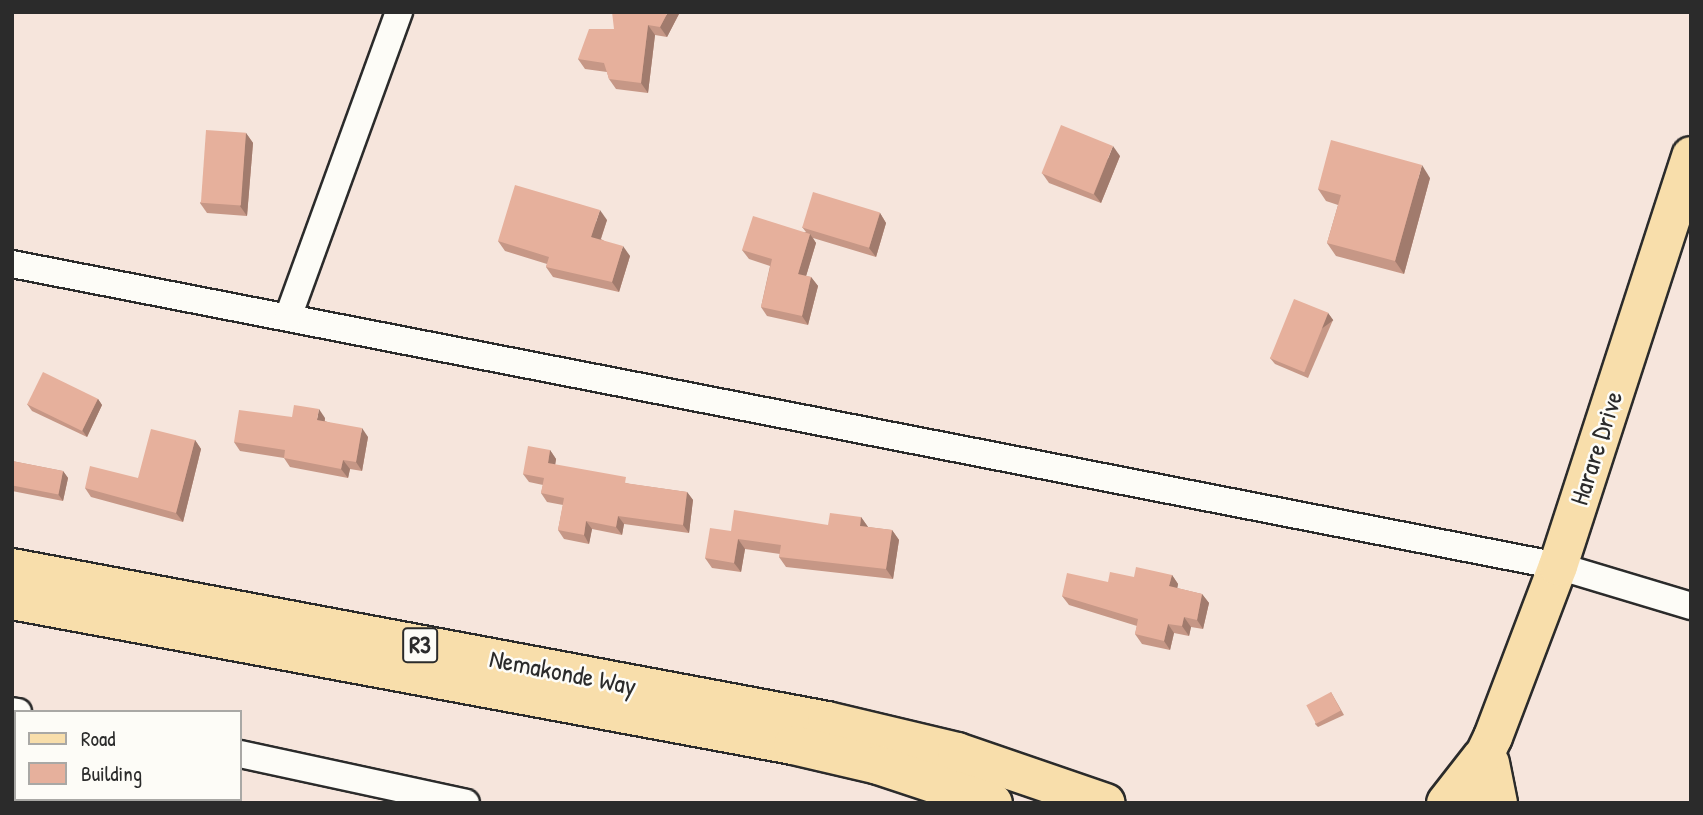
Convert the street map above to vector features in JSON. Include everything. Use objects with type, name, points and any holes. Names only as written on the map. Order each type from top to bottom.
[{"type":"main road","name":"Harare Drive","points":[[1463,803],[1489,753],[1558,566],[1691,156]]},
{"type":"main road","name":"Nemakonde Way","points":[[12,568],[827,721],[957,752],[1106,803]]},
{"type":"main road","name":"Nemakonde Way","points":[[12,600],[793,745],[878,765],[993,803]]},
{"type":"main road","name":"Harare Drive","points":[[1486,803],[1489,753]]},
{"type":"main road","points":[[1446,803],[1489,753]]},
{"type":"main road","points":[[1489,753],[1498,803]]},
{"type":"street","points":[[288,317],[399,12]]},
{"type":"street","points":[[12,264],[1558,566],[1691,606]]},
{"type":"street","points":[[242,754],[466,803]]},
{"type":"building","points":[[612,12],[668,12],[660,27],[648,25],[641,83],[609,79],[604,63],[578,59],[589,29],[614,29]]},
{"type":"building","points":[[1061,125],[1113,146],[1093,194],[1042,173]]},
{"type":"building","points":[[206,130],[246,133],[241,206],[201,203]]},
{"type":"building","points":[[1331,140],[1422,165],[1395,261],[1327,243],[1341,195],[1318,189]]},
{"type":"building","points":[[515,185],[600,210],[591,237],[623,246],[612,282],[546,267],[549,257],[498,241]]},
{"type":"building","points":[[813,192],[880,212],[869,248],[802,227]]},
{"type":"building","points":[[753,216],[810,234],[798,274],[811,277],[802,316],[761,307],[772,259],[742,250]]},
{"type":"building","points":[[1294,299],[1328,313],[1304,372],[1270,358]]},
{"type":"building","points":[[43,372],[98,399],[82,431],[27,404]]},
{"type":"building","points":[[294,405],[319,409],[317,420],[362,428],[356,462],[343,460],[341,469],[284,458],[285,450],[234,442],[239,410],[292,417]]},
{"type":"building","points":[[151,429],[195,440],[176,513],[85,488],[90,466],[138,478]]},
{"type":"building","points":[[528,446],[550,450],[548,463],[626,477],[625,483],[687,492],[683,525],[618,516],[616,527],[586,521],[584,535],[558,530],[564,498],[541,493],[544,478],[523,474]]},
{"type":"building","points":[[12,461],[63,471],[58,494],[12,485]]},
{"type":"building","points":[[734,510],[828,525],[830,513],[861,517],[860,526],[892,530],[886,569],[779,557],[781,545],[738,539],[734,563],[705,558],[710,528],[731,531]]},
{"type":"building","points":[[1136,567],[1172,575],[1169,586],[1202,594],[1197,620],[1184,617],[1182,626],[1168,624],[1164,641],[1135,634],[1138,619],[1062,596],[1067,573],[1108,582],[1110,572],[1134,577]]},
{"type":"building","points":[[1331,692],[1341,711],[1316,724],[1306,705]]}]
